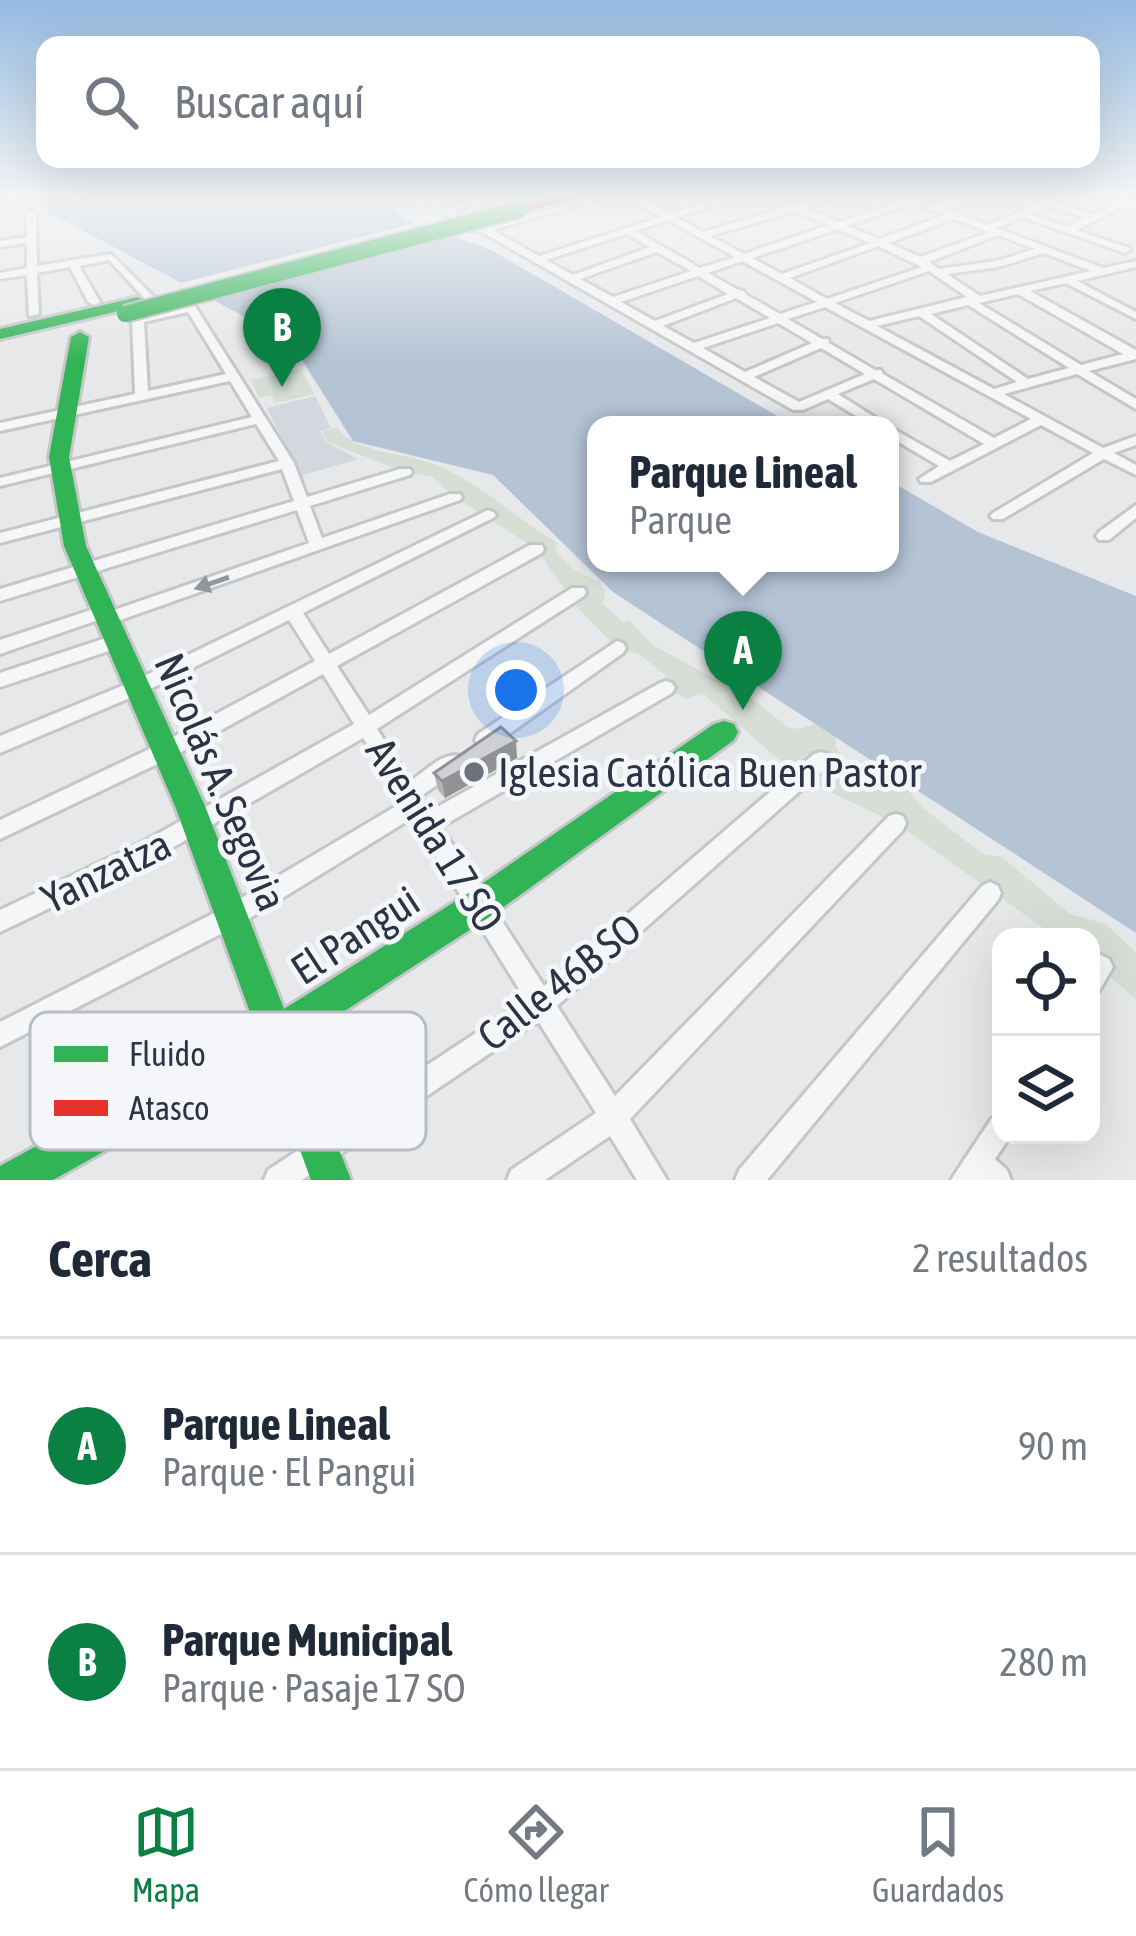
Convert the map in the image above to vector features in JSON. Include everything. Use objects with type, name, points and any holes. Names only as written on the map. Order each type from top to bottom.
[{"type":"main road","points":[[0,339],[141,312],[346,252]]},
{"type":"main road","name":"Nicolás A. Segovia","points":[[80,337],[59,468],[68,522],[108,624],[140,686],[199,826],[269,1012]]},
{"type":"main road","name":"El Pangui","points":[[311,1012],[479,905],[724,732]]},
{"type":"main road","name":"El Pangui","points":[[14,1180],[68,1150]]},
{"type":"street","points":[[33,252],[34,314]]},
{"type":"street","points":[[526,252],[798,407],[877,374]]},
{"type":"street","points":[[539,259],[561,252]]},
{"type":"street","points":[[572,279],[647,252]]},
{"type":"street","points":[[665,252],[992,443]]},
{"type":"street","points":[[738,252],[1136,471]]},
{"type":"street","points":[[610,302],[757,252]]},
{"type":"street","points":[[784,277],[860,252]]},
{"type":"street","points":[[897,252],[930,267],[1136,405]]},
{"type":"street","points":[[692,348],[930,267],[955,252]]},
{"type":"street","points":[[930,267],[998,264],[1037,252]]},
{"type":"street","points":[[1050,252],[1136,279]]},
{"type":"street","points":[[1103,269],[1125,252]]},
{"type":"street","points":[[0,276],[111,257],[141,312],[142,396]]},
{"type":"street","points":[[73,264],[94,302]]},
{"type":"street","points":[[870,324],[1136,264]]},
{"type":"street","points":[[1066,279],[1136,316]]},
{"type":"street","points":[[1018,289],[1135,355]]},
{"type":"street","points":[[652,326],[740,293]]},
{"type":"street","points":[[141,312],[191,308],[196,312],[286,463],[318,548]]},
{"type":"street","points":[[919,311],[1023,381]]},
{"type":"street","points":[[746,376],[824,342]]},
{"type":"street","points":[[932,359],[970,346]]},
{"type":"street","points":[[996,392],[1023,381],[1135,355]]},
{"type":"street","points":[[0,427],[236,376]]},
{"type":"street","points":[[829,394],[865,416]]},
{"type":"street","points":[[0,482],[260,418]]},
{"type":"street","points":[[926,479],[1042,418]]},
{"type":"street","points":[[899,436],[949,466]]},
{"type":"street","points":[[998,516],[1136,440]]},
{"type":"street","points":[[0,538],[286,463]]},
{"type":"street","points":[[0,595],[405,472]]},
{"type":"street","points":[[0,680],[108,624],[454,497]]},
{"type":"street","points":[[1104,536],[1136,509]]},
{"type":"street","points":[[0,745],[140,686],[488,515]]},
{"type":"street","points":[[0,830],[167,750],[536,549]]},
{"type":"street","name":"Yanzatza","points":[[0,920],[199,826],[369,727],[578,592]]},
{"type":"street","name":"Avenida 17 SO","points":[[293,612],[653,1180]]},
{"type":"street","points":[[0,646],[108,624]]},
{"type":"street","points":[[418,807],[617,648]]},
{"type":"street","points":[[45,1012],[234,915],[418,807],[666,688]]},
{"type":"street","name":"Calle 46B SO","points":[[426,1091],[539,1005],[821,760]]},
{"type":"street","points":[[521,1180],[612,1118],[896,823]]},
{"type":"street","points":[[749,1180],[990,892]]},
{"type":"street","points":[[0,1035],[30,1020]]},
{"type":"street","points":[[980,1174],[993,1144]]},
{"type":"street","name":"Calle 46B SO","points":[[278,1180],[327,1167]]},
{"type":"shaded area","points":[[301,369],[314,394],[276,403],[271,395],[259,398],[251,380]]},
{"type":"shaded area","points":[[315,396],[331,428],[320,431],[326,442],[358,459],[300,476],[267,408]]},
{"type":"shaded area","points":[[337,428],[356,443],[431,463],[482,490],[558,543],[555,550],[574,570],[600,582],[603,604],[623,622],[629,620],[653,645],[758,703],[787,727],[818,723],[835,733],[836,747],[849,767],[908,790],[923,808],[970,844],[985,855],[1002,857],[1070,914],[1106,924],[1136,953],[1136,999],[1100,968],[1100,928],[1043,928],[896,823],[800,778],[702,693],[687,699],[666,688],[666,676],[639,654],[617,648],[575,605],[578,592],[564,588],[536,549],[431,476],[405,472],[327,442],[322,431]]},
{"type":"water","points":[[123,252],[495,252],[777,416],[587,416],[587,567],[493,475],[353,441],[290,341]]},
{"type":"water","points":[[899,486],[978,532],[1136,596],[1136,933],[613,592],[592,572],[899,572]]},
{"type":"pier","points":[[302,252],[384,252],[200,301],[173,285]]},
{"type":"building","points":[[501,727],[516,741],[442,781],[434,773]]},
{"type":"traffic: fast","points":[[125,314],[359,252]]},
{"type":"traffic: fast","points":[[0,334],[138,302]]},
{"type":"traffic: fast","points":[[80,337],[59,457],[75,546],[190,806],[268,1012]]},
{"type":"traffic: fast","points":[[311,1012],[479,905],[724,732]]},
{"type":"traffic: fast","points":[[14,1180],[68,1150]]},
{"type":"traffic: fast","points":[[320,1150],[331,1180]]},
{"type":"place","name":"Parque Municipal","points":[[282,387]]},
{"type":"place","name":"Parque Lineal","points":[[743,710]]},
{"type":"place","name":"Iglesia Católica Buen Pastor","points":[[474,772]]}]
